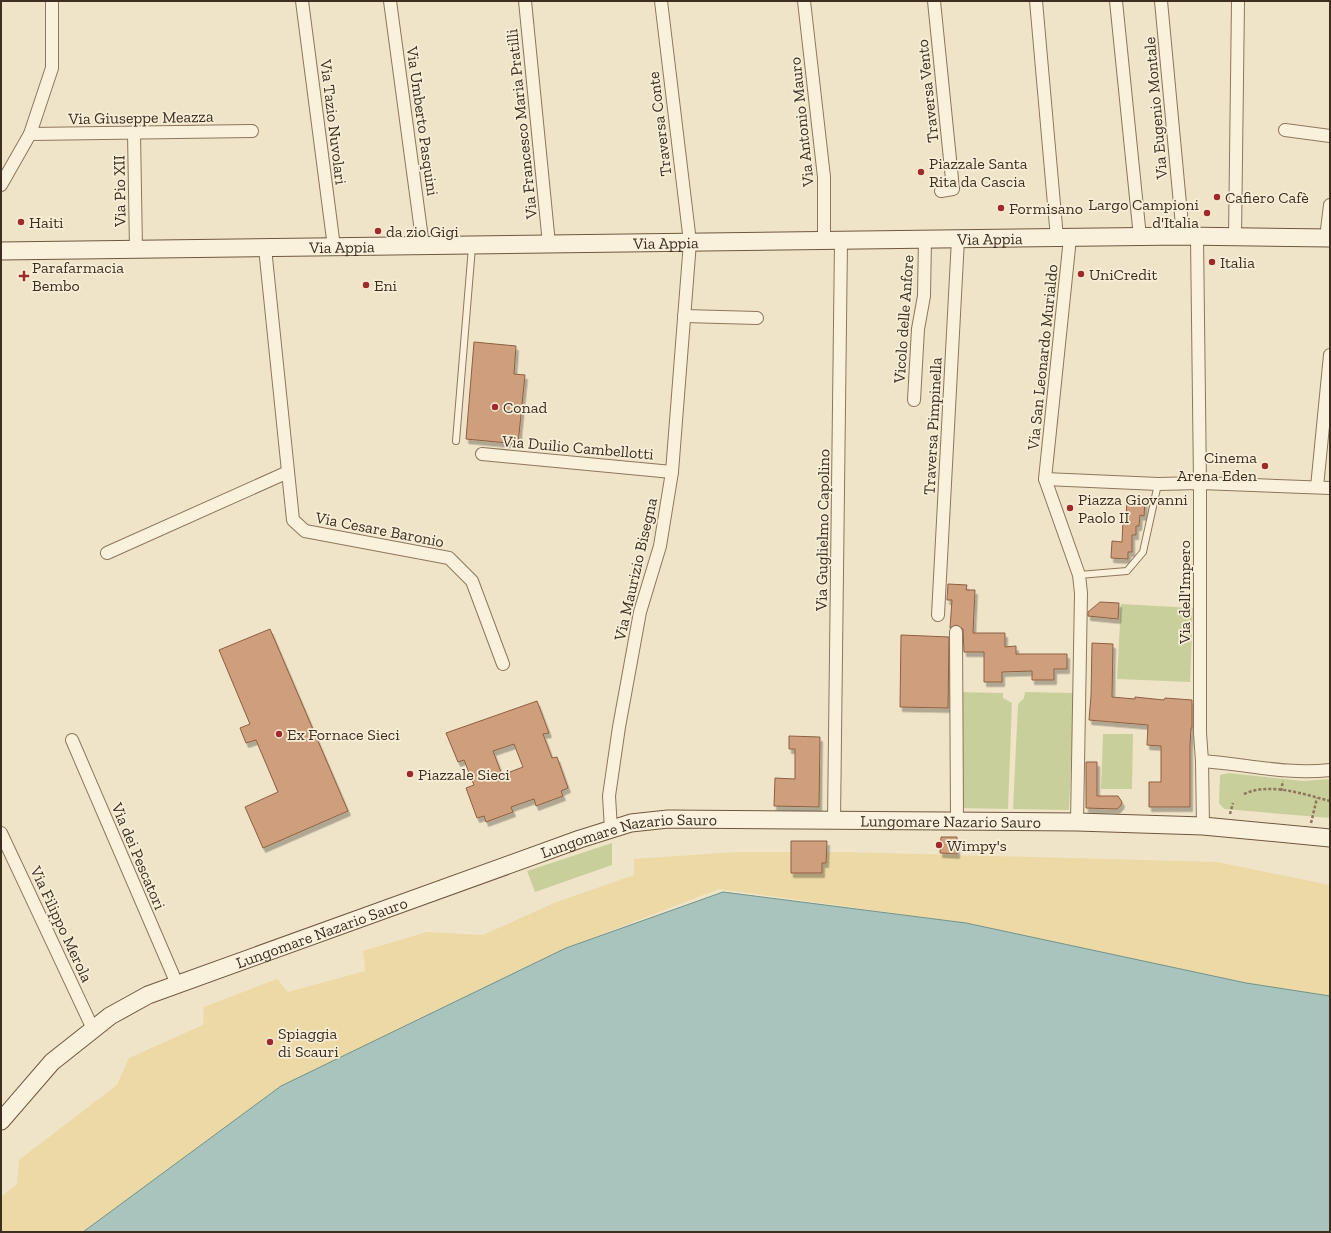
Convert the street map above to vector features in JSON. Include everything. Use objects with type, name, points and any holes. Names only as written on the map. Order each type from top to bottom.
[{"type":"street","points":[[1,186],[30,134],[52,68],[52,1]]},
{"type":"street","name":"Via Tazio Nuvolari","points":[[302,1],[334,247]]},
{"type":"street","name":"Via Umberto Pasquini","points":[[390,1],[423,246]]},
{"type":"street","name":"Via Francesco Maria Pratilli","points":[[525,1],[549,244]]},
{"type":"street","name":"Traversa Conte","points":[[661,1],[690,242]]},
{"type":"street","name":"Via Antonio Mauro","points":[[804,1],[832,241]]},
{"type":"street","name":"Traversa Vento","points":[[934,1],[953,190],[941,191]]},
{"type":"street","name":"Via San Leonardo Murialdo","points":[[1036,1],[1063,238],[1045,479]]},
{"type":"street","points":[[1116,1],[1140,237]]},
{"type":"street","name":"Via Eugenio Montale","points":[[1161,1],[1190,237]]},
{"type":"street","points":[[1234,237],[1238,1]]},
{"type":"street","points":[[1285,130],[1330,136]]},
{"type":"street","name":"Via Giuseppe Meazza","points":[[30,134],[252,131]]},
{"type":"street","name":"Via Pio XII","points":[[134,133],[136,249]]},
{"type":"street","points":[[1328,238],[1330,205]]},
{"type":"street","name":"Via Appia","points":[[1,251],[1140,237],[1328,238]]},
{"type":"street","name":"Via dell'Impero","points":[[1190,237],[1200,483],[1200,733],[1203,826]]},
{"type":"street","name":"Traversa Pimpinella","points":[[938,615],[958,239]]},
{"type":"street","name":"Vicolo delle Anfore","points":[[914,400],[918,329],[924,296],[925,240]]},
{"type":"street","name":"Via Guglielmo Capolino","points":[[832,241],[834,820]]},
{"type":"street","name":"Via Maurizio Bisegna","points":[[611,829],[609,796],[619,727],[640,612],[660,546],[672,472],[690,242]]},
{"type":"street","name":"Via Cesare Baronio","points":[[266,248],[293,520],[306,531],[449,558],[472,581],[503,664]]},
{"type":"street","points":[[684,316],[757,318]]},
{"type":"street","points":[[1317,487],[1330,354]]},
{"type":"street","name":"Via Duilio Cambellotti","points":[[482,454],[672,472]]},
{"type":"street","points":[[107,553],[288,472]]},
{"type":"street","points":[[1077,822],[1081,593],[1079,575],[1045,479],[1158,484],[1200,483],[1330,488]]},
{"type":"street","points":[[956,632],[957,820]]},
{"type":"street","name":"Via dei Pescatori","points":[[72,740],[177,984]]},
{"type":"street","points":[[1202,761],[1240,764],[1271,770],[1307,773],[1330,770]]},
{"type":"street","name":"Lungomare Nazario Sauro","points":[[1,1121],[52,1062],[110,1016],[148,995],[512,862],[631,823],[668,819],[1077,822],[1203,826],[1330,838]]},
{"type":"street","name":"Via Filippo Merola","points":[[2,836],[93,1028]]},
{"type":"lane","points":[[456,441],[472,245]]},
{"type":"lane","points":[[1079,575],[1127,571],[1144,552],[1158,484]]},
{"type":"path","points":[[1244,794],[1252,790],[1270,788],[1330,801]]},
{"type":"path","points":[[1308,836],[1317,798]]},
{"type":"green space","points":[[1121,604],[1193,608],[1190,682],[1117,679]]},
{"type":"green space","points":[[960,692],[1003,693],[1003,698],[1012,703],[1008,809],[960,808]]},
{"type":"green space","points":[[1025,692],[1074,693],[1069,810],[1013,809],[1018,704],[1024,698]]},
{"type":"green space","points":[[1103,734],[1133,734],[1132,789],[1101,789]]},
{"type":"green space","points":[[1229,773],[1303,781],[1330,779],[1330,818],[1224,809],[1219,803],[1220,775]]},
{"type":"green space","points":[[612,843],[612,865],[535,892],[527,871]]},
{"type":"sand","name":"Spiaggia di Scauri","points":[[737,852],[844,852],[1217,862],[1330,885],[1330,996],[1246,983],[966,923],[719,889],[566,948],[281,1086],[83,1232],[1,1232],[1,1197],[17,1184],[19,1160],[117,1085],[129,1058],[203,1025],[204,1007],[277,979],[288,992],[365,971],[363,951],[427,932],[483,935],[554,903],[634,875],[634,859]]},
{"type":"water","points":[[723,892],[966,923],[1246,983],[1330,996],[1330,1232],[83,1232],[281,1086],[566,948]]},
{"type":"building","name":"Conad","points":[[474,342],[516,346],[514,374],[525,375],[518,444],[466,439]]},
{"type":"building","points":[[1127,500],[1145,501],[1144,516],[1140,515],[1139,526],[1136,526],[1136,535],[1132,535],[1132,552],[1128,552],[1128,559],[1111,558],[1112,541],[1122,542],[1123,520],[1126,521]]},
{"type":"building","points":[[948,584],[967,585],[966,590],[975,590],[973,633],[1005,633],[1005,647],[1016,646],[1016,654],[1067,654],[1067,669],[1054,669],[1054,680],[1032,680],[1032,671],[1002,672],[1002,682],[984,682],[984,652],[964,652],[963,629],[956,625],[950,628],[952,600],[947,600]]},
{"type":"building","points":[[1100,602],[1119,603],[1118,619],[1088,616],[1088,612]]},
{"type":"building","name":"Ex Fornace Sieci","points":[[270,629],[348,811],[263,848],[245,807],[278,792],[256,740],[246,743],[240,728],[250,724],[219,650]]},
{"type":"building","points":[[901,635],[949,637],[948,708],[900,707]]},
{"type":"building","points":[[1092,643],[1113,644],[1112,697],[1192,700],[1190,807],[1149,807],[1149,782],[1161,782],[1161,746],[1147,745],[1148,725],[1089,720]]},
{"type":"building","points":[[537,701],[549,733],[543,734],[552,758],[557,757],[568,788],[561,791],[563,796],[536,806],[534,799],[511,807],[513,812],[486,822],[484,816],[477,818],[466,788],[474,785],[464,760],[458,762],[446,733]],"holes":[[[514,744],[523,767],[502,775],[493,751]]]},
{"type":"building","points":[[789,736],[820,737],[819,807],[774,806],[775,778],[795,779],[795,749],[789,749]]},
{"type":"building","points":[[1086,762],[1097,762],[1097,796],[1118,796],[1122,802],[1117,809],[1086,808]]},
{"type":"building","points":[[941,837],[957,837],[957,854],[940,853]]},
{"type":"building","points":[[791,841],[827,841],[826,863],[822,863],[822,873],[791,873]]},
{"type":"place","name":"Piazzale Santa Rita da Cascia","points":[[921,172]]},
{"type":"place","name":"Cafiero Cafè","points":[[1217,197]]},
{"type":"place","name":"Formisano","points":[[1001,208]]},
{"type":"place","name":"Largo Campioni d'Italia","points":[[1207,213]]},
{"type":"place","name":"Haiti","points":[[21,222]]},
{"type":"place","name":"da zio Gigi","points":[[378,231]]},
{"type":"place","name":"Italia","points":[[1212,262]]},
{"type":"place","name":"UniCredit","points":[[1081,274]]},
{"type":"place","name":"Parafarmacia Bembo","points":[[24,276]]},
{"type":"place","name":"Eni","points":[[366,285]]},
{"type":"place","name":"Conad","points":[[495,407]]},
{"type":"place","name":"Cinema Arena Eden","points":[[1265,466]]},
{"type":"place","name":"Piazza Giovanni Paolo II","points":[[1070,508]]},
{"type":"place","name":"Ex Fornace Sieci","points":[[279,734]]},
{"type":"place","name":"Piazzale Sieci","points":[[410,774]]},
{"type":"place","name":"Wimpy's","points":[[939,845]]},
{"type":"place","name":"Spiaggia di Scauri","points":[[270,1042]]}]
